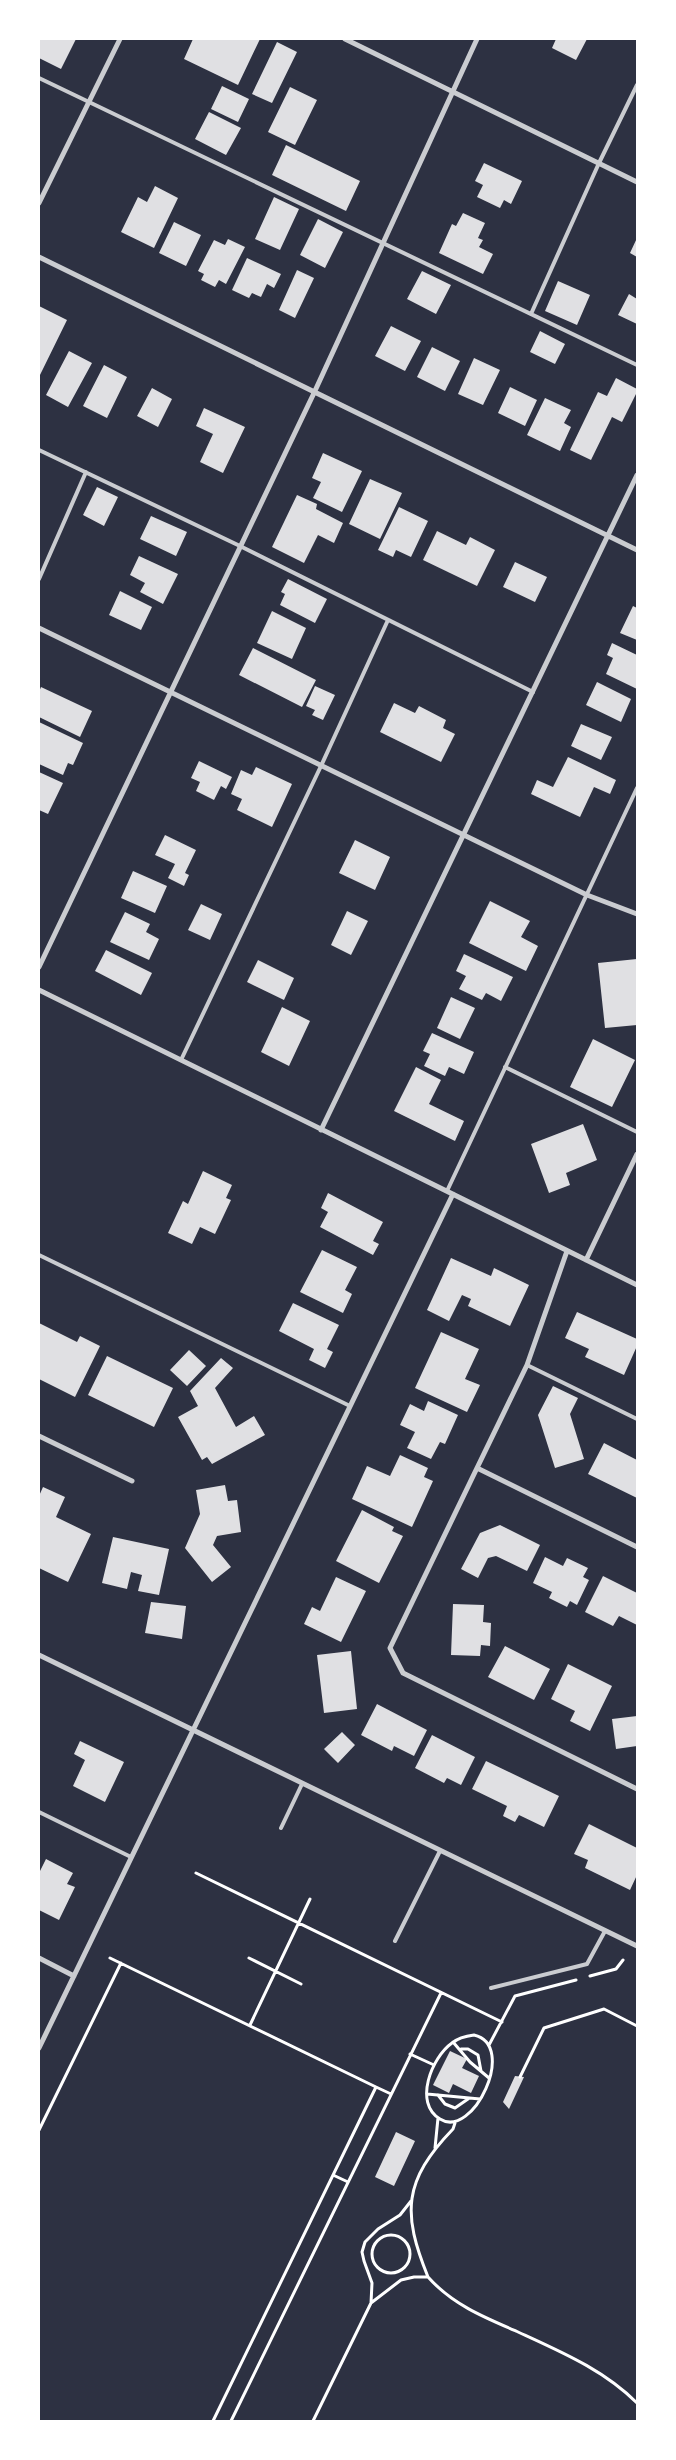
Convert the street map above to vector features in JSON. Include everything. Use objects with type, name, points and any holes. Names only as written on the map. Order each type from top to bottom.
[{"type":"street","points":[[39,203],[120,39]]},
{"type":"street","points":[[345,39],[637,182]]},
{"type":"street","points":[[39,966],[314,393],[476,39]]},
{"type":"street","points":[[39,257],[637,550]]},
{"type":"street","points":[[321,1130],[637,475]]},
{"type":"street","points":[[39,628],[587,895],[637,914]]},
{"type":"street","points":[[39,990],[637,1285]]},
{"type":"street","points":[[586,1260],[637,1154]]},
{"type":"street","points":[[39,2048],[453,1194]]},
{"type":"street","points":[[567,1251],[527,1365],[390,1648],[403,1673],[637,1789]]},
{"type":"street","points":[[39,1436],[132,1482]]},
{"type":"street","points":[[476,1468],[637,1547]]},
{"type":"street","points":[[39,1655],[637,1946]]},
{"type":"street","points":[[39,1958],[74,1976]]},
{"type":"lane","points":[[39,78],[637,365]]},
{"type":"lane","points":[[531,314],[598,163],[637,84]]},
{"type":"lane","points":[[39,450],[240,546],[532,692]]},
{"type":"lane","points":[[39,579],[86,472]]},
{"type":"lane","points":[[181,1060],[321,766],[388,620]]},
{"type":"lane","points":[[447,1191],[637,788]]},
{"type":"lane","points":[[505,1067],[637,1132]]},
{"type":"lane","points":[[39,1255],[350,1406]]},
{"type":"lane","points":[[527,1365],[637,1419]]},
{"type":"lane","points":[[281,1828],[302,1784]]},
{"type":"lane","points":[[39,1812],[131,1857]]},
{"type":"lane","points":[[396,1941],[440,1851]]},
{"type":"lane","points":[[491,1988],[587,1964],[605,1931]]},
{"type":"path","points":[[196,1873],[502,2022]]},
{"type":"path","points":[[250,2025],[310,1899]]},
{"type":"path","points":[[110,1958],[391,2094]]},
{"type":"path","points":[[249,1958],[301,1984]]},
{"type":"path","points":[[588,1977],[616,1970],[623,1960]]},
{"type":"path","points":[[39,2129],[121,1963]]},
{"type":"path","points":[[489,2045],[515,1996],[579,1979]]},
{"type":"path","points":[[231,2421],[441,1993]]},
{"type":"path","points":[[520,2076],[544,2028],[604,2009],[637,2026]]},
{"type":"path","points":[[474,2035],[480,2037],[489,2045],[493,2058],[489,2078],[480,2099],[463,2119],[455,2123],[446,2122],[438,2118],[431,2110],[428,2094],[434,2065],[443,2051],[453,2042],[474,2035]]},
{"type":"path","points":[[453,2042],[489,2078]]},
{"type":"path","points":[[460,2050],[468,2048],[478,2055],[481,2072]]},
{"type":"path","points":[[410,2054],[434,2065]]},
{"type":"path","points":[[212,2421],[376,2087]]},
{"type":"path","points":[[428,2094],[480,2099]]},
{"type":"path","points":[[438,2094],[445,2104],[455,2108],[468,2099]]},
{"type":"path","points":[[435,2148],[438,2118]]},
{"type":"path","points":[[455,2123],[453,2130],[435,2148],[420,2173],[412,2200],[412,2230],[428,2278],[441,2292],[461,2306],[565,2354],[596,2371],[637,2403]]},
{"type":"path","points":[[333,2175],[348,2182]]},
{"type":"path","points":[[313,2421],[371,2302],[372,2283],[362,2252],[365,2242],[378,2229],[400,2215],[412,2200]]},
{"type":"path","points":[[378,2229],[383,2237]]},
{"type":"path","points":[[399,2236],[409,2247],[409,2262],[398,2272],[389,2274],[376,2267],[372,2250],[375,2244],[383,2237],[399,2236]]},
{"type":"path","points":[[409,2247],[416,2245]]},
{"type":"path","points":[[368,2272],[376,2267]]},
{"type":"path","points":[[398,2272],[401,2280]]},
{"type":"path","points":[[371,2302],[401,2280],[414,2277],[428,2278]]},
{"type":"building","points":[[39,39],[76,39],[61,69],[39,58]]},
{"type":"building","points":[[193,39],[260,39],[238,85],[184,59]]},
{"type":"building","points":[[556,39],[587,39],[576,60],[552,48]]},
{"type":"building","points":[[277,42],[297,52],[272,103],[252,94]]},
{"type":"building","points":[[222,86],[249,99],[238,122],[211,109]]},
{"type":"building","points":[[290,87],[317,100],[295,145],[268,132]]},
{"type":"building","points":[[209,112],[241,128],[226,155],[195,139]]},
{"type":"building","points":[[286,145],[360,181],[346,211],[272,175]]},
{"type":"building","points":[[484,163],[522,181],[511,204],[504,200],[500,208],[477,197],[483,185],[475,181]]},
{"type":"building","points":[[155,186],[178,198],[154,248],[121,232],[138,197],[147,202]]},
{"type":"building","points":[[274,197],[299,209],[280,250],[255,239]]},
{"type":"building","points":[[463,213],[485,223],[478,238],[483,240],[479,247],[493,254],[483,274],[439,253],[452,224],[456,226]]},
{"type":"building","points":[[318,219],[343,232],[325,268],[300,255]]},
{"type":"building","points":[[174,222],[201,235],[186,266],[159,253]]},
{"type":"building","points":[[637,238],[637,257],[630,253]]},
{"type":"building","points":[[228,239],[245,247],[226,284],[219,280],[215,287],[201,280],[204,274],[198,271],[214,240],[225,245]]},
{"type":"building","points":[[247,258],[281,274],[274,288],[267,284],[261,297],[252,293],[249,298],[232,290]]},
{"type":"building","points":[[297,270],[314,278],[295,318],[279,310]]},
{"type":"building","points":[[422,271],[451,285],[436,314],[407,299]]},
{"type":"building","points":[[558,281],[590,295],[577,325],[545,311]]},
{"type":"building","points":[[629,294],[637,299],[637,324],[618,315]]},
{"type":"building","points":[[39,306],[67,320],[39,377]]},
{"type":"building","points":[[391,326],[421,341],[405,371],[375,356]]},
{"type":"building","points":[[540,331],[565,344],[555,364],[530,352]]},
{"type":"building","points":[[432,347],[460,361],[445,391],[417,377]]},
{"type":"building","points":[[69,351],[92,363],[68,407],[46,395]]},
{"type":"building","points":[[474,358],[500,370],[483,405],[458,394]]},
{"type":"building","points":[[104,365],[127,377],[107,418],[83,406]]},
{"type":"building","points":[[616,378],[637,389],[637,392],[622,422],[612,417],[591,460],[570,450],[598,392],[607,396]]},
{"type":"building","points":[[510,387],[537,400],[525,426],[498,413]]},
{"type":"building","points":[[152,388],[172,399],[158,427],[137,416]]},
{"type":"building","points":[[545,398],[571,410],[564,423],[571,427],[560,451],[527,435]]},
{"type":"building","points":[[204,408],[245,427],[223,473],[200,462],[213,434],[196,426]]},
{"type":"building","points":[[323,453],[362,471],[342,512],[313,498],[321,482],[312,478]]},
{"type":"building","points":[[370,479],[402,493],[380,539],[349,524]]},
{"type":"building","points":[[97,487],[118,497],[104,526],[83,515]]},
{"type":"building","points":[[297,495],[317,504],[316,509],[343,523],[334,543],[318,535],[304,563],[272,547]]},
{"type":"building","points":[[399,507],[428,521],[411,557],[396,550],[393,557],[378,550]]},
{"type":"building","points":[[151,516],[187,532],[176,556],[140,539]]},
{"type":"building","points":[[437,531],[466,545],[470,537],[495,550],[477,586],[423,560]]},
{"type":"building","points":[[139,556],[178,574],[163,604],[140,592],[145,583],[130,575]]},
{"type":"building","points":[[515,562],[547,577],[535,602],[503,587]]},
{"type":"building","points":[[288,579],[327,599],[315,623],[280,605],[285,594],[281,592]]},
{"type":"building","points":[[120,591],[152,607],[141,630],[109,615]]},
{"type":"building","points":[[633,606],[637,608],[637,640],[620,633]]},
{"type":"building","points":[[272,611],[306,628],[292,659],[257,643]]},
{"type":"building","points":[[612,643],[637,655],[637,689],[606,674],[613,658],[607,655]]},
{"type":"building","points":[[253,648],[316,680],[302,707],[239,675]]},
{"type":"building","points":[[597,682],[631,699],[621,722],[586,705]]},
{"type":"building","points":[[315,686],[335,695],[323,720],[312,715],[315,710],[306,706]]},
{"type":"building","points":[[41,687],[92,711],[80,737],[39,717],[39,692]]},
{"type":"building","points":[[394,703],[415,713],[419,706],[446,720],[443,728],[455,734],[441,762],[380,732]]},
{"type":"building","points":[[39,722],[83,743],[73,765],[68,763],[63,775],[39,764]]},
{"type":"building","points":[[581,724],[612,737],[601,760],[571,746]]},
{"type":"building","points":[[568,757],[616,780],[610,794],[594,787],[580,817],[531,794],[537,780],[553,787]]},
{"type":"building","points":[[199,761],[232,777],[226,789],[221,786],[214,800],[196,791],[200,782],[191,778]]},
{"type":"building","points":[[256,767],[292,784],[272,827],[237,810],[242,799],[231,794],[241,770],[252,775]]},
{"type":"building","points":[[39,772],[63,783],[48,814],[39,810]]},
{"type":"building","points":[[165,835],[196,850],[185,873],[189,875],[184,886],[168,878],[175,864],[155,855]]},
{"type":"building","points":[[355,840],[390,857],[375,890],[339,873]]},
{"type":"building","points":[[133,871],[167,886],[155,913],[121,898]]},
{"type":"building","points":[[490,901],[530,921],[521,937],[538,946],[526,971],[469,943]]},
{"type":"building","points":[[201,904],[222,914],[210,940],[188,930]]},
{"type":"building","points":[[347,911],[368,921],[351,955],[331,945]]},
{"type":"building","points":[[125,912],[150,924],[146,932],[159,939],[149,960],[110,942]]},
{"type":"building","points":[[106,950],[152,973],[141,995],[95,971]]},
{"type":"building","points":[[464,954],[513,977],[501,1001],[486,993],[482,1000],[459,989],[466,976],[456,971]]},
{"type":"building","points":[[637,959],[637,1025],[605,1028],[598,963]]},
{"type":"building","points":[[258,960],[294,978],[284,1000],[247,982]]},
{"type":"building","points":[[451,997],[475,1008],[460,1039],[437,1028]]},
{"type":"building","points":[[282,1007],[310,1021],[289,1066],[261,1052]]},
{"type":"building","points":[[432,1033],[474,1052],[464,1074],[449,1067],[445,1076],[424,1066],[430,1054],[423,1051]]},
{"type":"building","points":[[593,1039],[635,1060],[612,1107],[570,1087]]},
{"type":"building","points":[[416,1067],[441,1080],[429,1104],[464,1121],[455,1141],[394,1111]]},
{"type":"building","points":[[583,1124],[597,1160],[566,1173],[570,1185],[549,1193],[531,1144]]},
{"type":"building","points":[[203,1171],[232,1185],[226,1198],[231,1200],[215,1234],[200,1227],[192,1244],[168,1233],[183,1201],[188,1204]]},
{"type":"building","points":[[328,1193],[383,1222],[373,1241],[379,1244],[373,1255],[320,1227],[328,1212],[321,1208]]},
{"type":"building","points":[[322,1250],[357,1267],[345,1290],[352,1294],[343,1313],[300,1292]]},
{"type":"building","points":[[451,1258],[491,1276],[494,1268],[529,1285],[510,1326],[468,1306],[471,1299],[462,1295],[449,1321],[427,1310]]},
{"type":"building","points":[[293,1303],[339,1325],[327,1349],[333,1352],[325,1368],[309,1360],[314,1349],[279,1331]]},
{"type":"building","points":[[577,1312],[637,1339],[637,1346],[624,1375],[585,1357],[589,1349],[565,1338]]},
{"type":"building","points":[[39,1323],[77,1342],[80,1336],[100,1346],[75,1397],[39,1379]]},
{"type":"building","points":[[441,1332],[479,1349],[465,1379],[480,1385],[467,1412],[415,1388]]},
{"type":"building","points":[[189,1350],[206,1366],[187,1386],[170,1370]]},
{"type":"building","points":[[107,1356],[173,1388],[154,1427],[88,1395]]},
{"type":"building","points":[[221,1358],[233,1368],[215,1388],[236,1427],[254,1416],[265,1435],[212,1464],[207,1457],[202,1460],[178,1417],[198,1406],[190,1391]]},
{"type":"building","points":[[553,1386],[578,1398],[570,1414],[584,1459],[555,1468],[538,1415]]},
{"type":"building","points":[[428,1401],[458,1415],[445,1444],[440,1442],[431,1459],[407,1448],[415,1432],[400,1425],[410,1404],[424,1411]]},
{"type":"building","points":[[604,1443],[637,1460],[637,1498],[588,1474]]},
{"type":"building","points":[[400,1455],[428,1468],[424,1477],[433,1481],[412,1527],[352,1499],[367,1466],[390,1476]]},
{"type":"building","points":[[225,1485],[228,1501],[237,1500],[241,1532],[217,1536],[213,1545],[231,1567],[212,1582],[185,1548],[200,1514],[196,1490]]},
{"type":"building","points":[[43,1487],[65,1497],[56,1517],[91,1534],[68,1582],[39,1568],[39,1496]]},
{"type":"building","points":[[362,1510],[394,1527],[392,1531],[403,1536],[379,1583],[336,1561]]},
{"type":"building","points":[[500,1525],[540,1545],[527,1571],[496,1556],[488,1558],[478,1578],[461,1569],[480,1533]]},
{"type":"building","points":[[113,1537],[169,1549],[159,1595],[138,1591],[142,1575],[131,1572],[127,1589],[102,1583]]},
{"type":"building","points":[[545,1557],[563,1566],[567,1558],[588,1568],[583,1577],[589,1580],[577,1605],[570,1601],[567,1607],[549,1598],[552,1592],[533,1583]]},
{"type":"building","points":[[603,1576],[637,1593],[637,1625],[619,1616],[613,1626],[585,1612]]},
{"type":"building","points":[[336,1577],[366,1591],[341,1642],[304,1624],[312,1607],[320,1611]]},
{"type":"building","points":[[151,1602],[186,1606],[182,1639],[145,1633]]},
{"type":"building","points":[[453,1604],[484,1605],[483,1622],[491,1623],[490,1646],[481,1645],[480,1656],[451,1655]]},
{"type":"building","points":[[505,1646],[550,1669],[534,1700],[488,1677]]},
{"type":"building","points":[[351,1651],[357,1709],[324,1713],[317,1655]]},
{"type":"building","points":[[568,1664],[612,1686],[590,1731],[570,1721],[575,1711],[551,1699]]},
{"type":"building","points":[[377,1704],[427,1730],[414,1756],[394,1746],[392,1751],[361,1735]]},
{"type":"building","points":[[637,1716],[637,1746],[616,1749],[612,1719]]},
{"type":"building","points":[[342,1732],[355,1745],[338,1763],[324,1749]]},
{"type":"building","points":[[432,1735],[475,1757],[461,1785],[447,1778],[444,1783],[415,1768]]},
{"type":"building","points":[[80,1741],[124,1762],[105,1802],[73,1786],[85,1760],[74,1754]]},
{"type":"building","points":[[486,1761],[559,1796],[544,1827],[519,1815],[515,1822],[503,1816],[507,1806],[472,1789]]},
{"type":"building","points":[[589,1824],[637,1848],[637,1875],[630,1890],[585,1868],[588,1860],[574,1854]]},
{"type":"building","points":[[46,1859],[73,1873],[67,1884],[75,1887],[59,1920],[39,1910],[39,1873]]},
{"type":"building","points":[[450,2051],[467,2059],[462,2068],[479,2076],[471,2093],[453,2084],[449,2093],[433,2085]]},
{"type":"building","points":[[515,2076],[524,2077],[509,2109],[503,2102]]},
{"type":"building","points":[[396,2132],[415,2141],[394,2186],[375,2177]]}]
